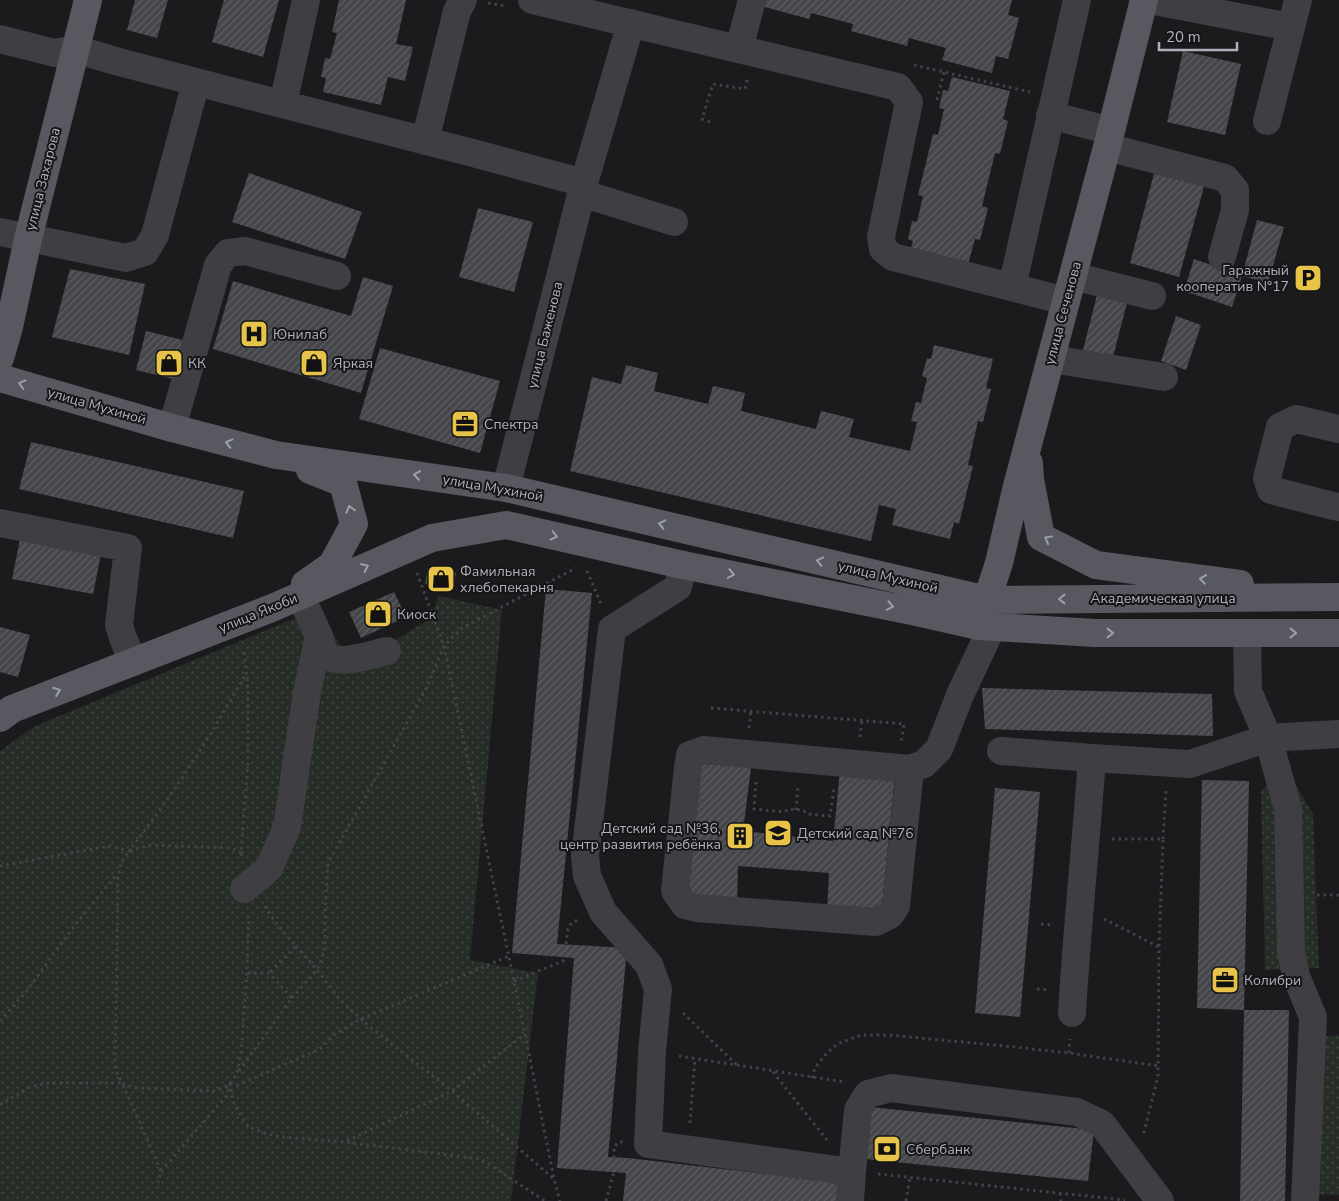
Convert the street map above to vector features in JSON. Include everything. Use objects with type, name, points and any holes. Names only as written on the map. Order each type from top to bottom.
[{"type":"main road","name":"улица Захарова","points":[[0,358],[88,0]]},
{"type":"main road","name":"улица Сеченова","points":[[985,627],[987,600],[999,563],[1027,446],[1144,0]]},
{"type":"main road","name":"улица Мухиной","points":[[0,378],[172,428],[276,455],[506,488],[987,600]]},
{"type":"main road","points":[[1027,446],[1030,478],[1041,536],[1096,564],[1339,597]]},
{"type":"main road","points":[[272,608],[332,565],[354,524],[343,483],[276,455]]},
{"type":"main road","name":"улица Мухиной","points":[[506,525],[985,627],[1095,633],[1339,633]]},
{"type":"main road","name":"улица Якоби","points":[[4,712],[272,608],[432,538],[506,525]]},
{"type":"main road","name":"Академическая улица","points":[[987,600],[1339,597]]},
{"type":"street","points":[[283,104],[306,0]]},
{"type":"street","points":[[425,141],[457,11],[463,0]]},
{"type":"street","points":[[532,0],[898,86],[909,102],[881,237],[883,249],[893,257],[1012,287],[1069,289],[1152,296]]},
{"type":"street","points":[[740,49],[752,0]]},
{"type":"street","points":[[1012,287],[1077,0]]},
{"type":"street","points":[[1148,0],[1291,27]]},
{"type":"street","points":[[1267,121],[1298,0]]},
{"type":"street","name":"улица Баженова","points":[[506,488],[583,188],[631,23]]},
{"type":"street","points":[[0,39],[55,52],[75,49],[425,141],[583,188],[674,222]]},
{"type":"street","points":[[0,232],[126,258],[145,252],[154,235],[196,82]]},
{"type":"street","points":[[1050,116],[1109,139],[1225,178],[1235,190],[1235,210],[1222,257]]},
{"type":"street","points":[[172,428],[218,265],[228,253],[245,251],[338,276]]},
{"type":"street","points":[[1051,359],[1164,377]]},
{"type":"street","points":[[1339,429],[1296,419],[1280,428],[1267,478],[1272,490],[1339,507]]},
{"type":"street","points":[[0,523],[128,548],[118,625],[134,662]]},
{"type":"street","points":[[683,564],[678,587],[612,629],[585,856],[587,876],[603,912],[649,965],[658,989],[652,1052],[648,1144],[852,1172]]},
{"type":"street","points":[[300,595],[326,654],[335,660],[387,651]]},
{"type":"street","points":[[904,769],[896,906],[890,915],[876,922],[697,908],[685,905],[675,892],[690,755],[704,750],[904,769],[924,764],[939,749],[985,627]]},
{"type":"street","points":[[1247,633],[1248,690],[1268,738],[1288,810],[1291,952],[1296,976],[1313,1017],[1305,1201]]},
{"type":"street","points":[[247,887],[270,868],[287,827],[307,692],[319,636]]},
{"type":"street","points":[[1001,751],[1190,764],[1268,738],[1339,734]]},
{"type":"street","points":[[1072,1013],[1092,758]]},
{"type":"street","points":[[850,1201],[858,1110],[868,1094],[891,1088],[1077,1112],[1102,1124],[1160,1201]]},
{"type":"path","points":[[710,122],[702,119],[713,84],[745,89],[749,75]]},
{"type":"path","points":[[158,1183],[161,1171],[227,1095],[230,1084],[237,1072],[292,998],[317,970],[325,946],[324,914],[328,863],[427,688],[444,646],[462,628],[584,564],[612,629]]},
{"type":"path","points":[[416,570],[444,646],[560,1201]]},
{"type":"path","points":[[237,1072],[241,1054],[246,973],[247,887],[246,864],[241,853],[248,762],[248,689],[244,650]]},
{"type":"path","points":[[161,1171],[115,1068],[118,876],[122,863],[129,851],[148,827],[214,730],[246,674]]},
{"type":"path","points":[[711,708],[904,724],[904,769]]},
{"type":"path","points":[[758,755],[754,808],[784,812],[790,809],[803,810],[807,814],[830,816],[837,762]]},
{"type":"path","points":[[1141,1142],[1154,1096],[1159,1066],[1160,947],[1167,763]]},
{"type":"path","points":[[1086,838],[1163,839]]},
{"type":"path","points":[[0,866],[110,846],[129,851],[151,845],[231,848],[241,853]]},
{"type":"path","points":[[0,1021],[25,993],[72,929],[119,871]]},
{"type":"path","points":[[247,887],[258,894],[275,922],[317,970],[340,1000],[370,1027],[452,1091],[554,1179]]},
{"type":"path","points":[[1323,895],[1339,895]]},
{"type":"path","points":[[1079,906],[1160,947]]},
{"type":"path","points":[[246,973],[269,973],[296,946]]},
{"type":"path","points":[[0,1105],[30,1087],[46,1083],[122,1082],[136,1088],[216,1091],[230,1084],[238,1085],[320,1049],[334,1035],[361,1019],[509,956]]},
{"type":"path","points":[[514,981],[563,961],[565,957]]},
{"type":"path","points":[[269,973],[292,998]]},
{"type":"path","points":[[658,989],[739,1066]]},
{"type":"path","points":[[345,1142],[452,1091],[525,1034]]},
{"type":"path","points":[[812,1078],[815,1068],[837,1044],[861,1035],[888,1035],[1005,1046],[1159,1066]]},
{"type":"path","points":[[652,1052],[845,1082],[868,1094]]},
{"type":"path","points":[[688,1149],[695,1059]]},
{"type":"path","points":[[773,1072],[852,1172],[1134,1201]]},
{"type":"path","points":[[230,1084],[234,1104],[243,1119],[250,1127],[261,1132],[281,1137],[345,1142],[481,1159],[545,1201]]},
{"type":"path","points":[[606,1201],[614,1172]]},
{"type":"path","points":[[906,1201],[910,1177]]},
{"type":"path","points":[[1060,1193],[1060,1201]]},
{"type":"shaded area","points":[[439,596],[502,610],[470,960],[538,973],[511,1201],[0,1201],[0,751],[35,726],[315,610],[355,664],[430,619]]},
{"type":"shaded area","points":[[1287,770],[1313,814],[1319,968],[1265,970],[1261,791]]},
{"type":"shaded area","points":[[1338,1035],[1339,1195],[1309,1194],[1308,1039]]},
{"type":"building","points":[[135,0],[168,0],[157,38],[127,30]]},
{"type":"building","points":[[224,0],[279,0],[263,57],[212,42]]},
{"type":"building","points":[[339,0],[406,0],[396,44],[413,47],[405,81],[388,77],[381,105],[323,92],[326,78],[321,77],[325,58],[330,59],[337,33],[332,32]]},
{"type":"building","points":[[758,0],[1012,0],[1008,15],[1019,18],[1008,59],[996,56],[992,73],[942,60],[946,48],[909,38],[907,46],[851,31],[853,24],[811,13],[809,19],[757,5]]},
{"type":"building","points":[[1183,51],[1241,64],[1225,135],[1167,122]]},
{"type":"building","points":[[952,77],[1010,91],[1003,119],[1008,121],[1000,154],[995,153],[982,206],[988,208],[980,240],[975,239],[967,268],[909,254],[913,241],[908,239],[912,221],[917,222],[923,196],[918,195],[933,134],[938,135],[944,109],[939,108],[943,90],[948,91]]},
{"type":"building","points":[[1155,170],[1205,183],[1179,277],[1130,263]]},
{"type":"building","points":[[249,173],[362,212],[345,259],[232,222]]},
{"type":"building","points":[[478,208],[533,222],[514,292],[459,277]]},
{"type":"building","points":[[1257,220],[1284,227],[1268,283],[1242,276]]},
{"type":"building","points":[[1194,259],[1242,276],[1232,307],[1184,291]]},
{"type":"building","points":[[70,269],[145,284],[129,355],[52,337]]},
{"type":"building","points":[[363,277],[393,286],[361,393],[213,349],[233,281],[351,316]]},
{"type":"building","points":[[1099,287],[1129,295],[1113,357],[1083,350]]},
{"type":"building","points":[[1176,316],[1201,325],[1186,370],[1161,361]]},
{"type":"building","points":[[146,331],[187,341],[177,380],[136,370]]},
{"type":"building","points":[[934,345],[993,359],[986,388],[991,389],[983,422],[978,421],[968,465],[973,466],[959,524],[954,522],[950,539],[892,525],[896,509],[879,505],[871,541],[570,471],[592,377],[621,384],[626,365],[658,373],[654,391],[708,404],[713,386],[745,393],[741,411],[816,429],[821,411],[854,419],[849,437],[910,451],[917,422],[911,421],[916,402],[921,403],[927,378],[922,376],[927,358],[931,359]]},
{"type":"building","points":[[380,348],[500,381],[480,453],[359,419]]},
{"type":"building","points":[[31,442],[244,491],[233,538],[19,489]]},
{"type":"building","points":[[20,539],[101,554],[93,594],[12,579]]},
{"type":"building","name":"Фамильная хлебопекарня","points":[[428,568],[456,573],[453,589],[425,584]]},
{"type":"building","points":[[546,589],[592,593],[557,944],[627,948],[608,1157],[844,1183],[842,1201],[623,1201],[626,1173],[557,1168],[574,958],[512,953]]},
{"type":"building","name":"Киоск","points":[[394,592],[406,617],[361,638],[349,612]]},
{"type":"building","points":[[0,627],[30,635],[18,677],[0,672]]},
{"type":"building","points":[[982,688],[1212,694],[1213,736],[985,729]]},
{"type":"building","name":"Детский сад №36, центр развития ребёнка","points":[[701,754],[752,760],[743,831],[833,841],[840,770],[895,775],[881,916],[827,911],[829,873],[738,866],[737,904],[685,901]]},
{"type":"building","points":[[1202,780],[1249,781],[1244,1010],[1197,1008]]},
{"type":"building","points":[[995,788],[1040,792],[1020,1017],[975,1013]]},
{"type":"building","points":[[1244,1010],[1289,1010],[1285,1201],[1240,1201]]},
{"type":"building","points":[[870,1107],[1094,1130],[1088,1181],[864,1159]]},
{"type":"place","name":"Гаражный кооператив N°17","points":[[1308,278]]},
{"type":"place","name":"Юнилаб","points":[[254,334]]},
{"type":"place","name":"КК","points":[[169,363]]},
{"type":"place","name":"Яркая","points":[[314,363]]},
{"type":"place","name":"Спектра","points":[[465,424]]},
{"type":"place","name":"Фамильная хлебопекарня","points":[[441,579]]},
{"type":"place","name":"Киоск","points":[[378,614]]},
{"type":"place","name":"Детский сад №76","points":[[778,833]]},
{"type":"place","name":"Детский сад №36, центр развития ребёнка","points":[[740,836]]},
{"type":"place","name":"Колибри","points":[[1225,980]]},
{"type":"place","name":"Сбербанк","points":[[887,1149]]}]
